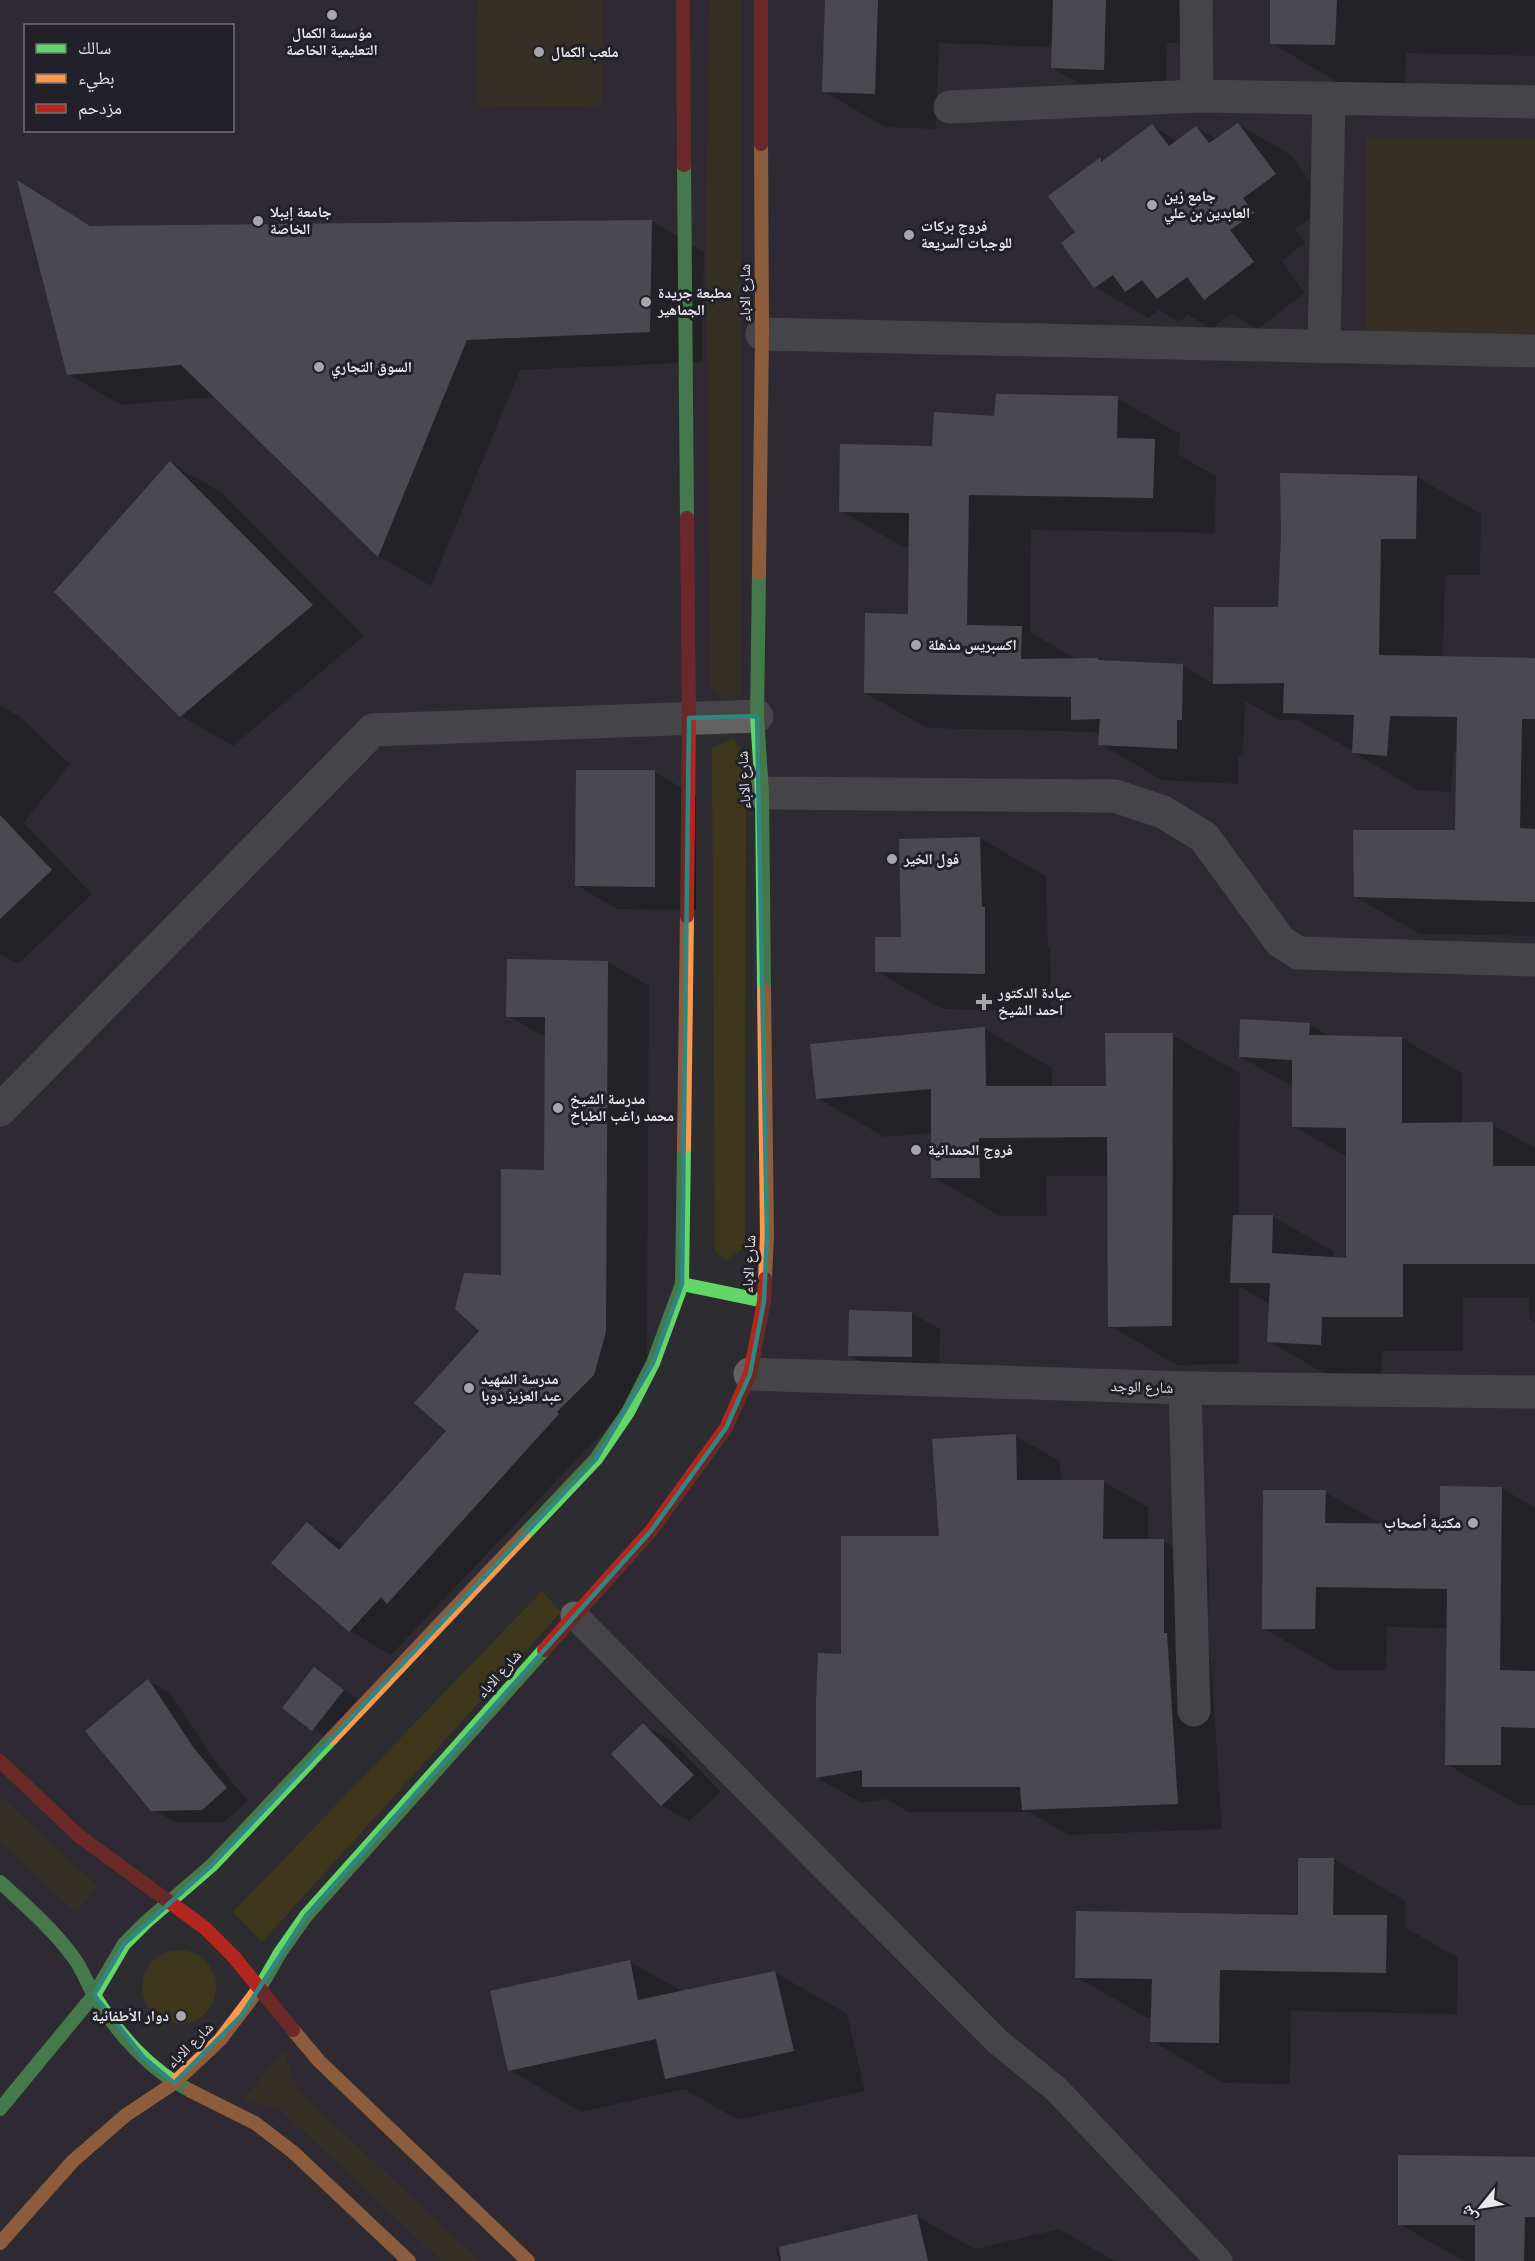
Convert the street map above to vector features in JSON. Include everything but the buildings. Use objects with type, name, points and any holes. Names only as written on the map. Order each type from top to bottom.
[{"type":"main road","points":[[0,2109],[94,1995],[124,1944],[212,1865],[262,1814],[596,1459],[628,1412],[653,1363],[682,1284],[689,718],[683,0]]},
{"type":"main road","name":"شارع الاباء","points":[[0,2243],[73,2161],[126,2115],[174,2083],[220,2040],[259,1990],[280,1953],[306,1917],[657,1522],[726,1428],[750,1374],[764,1301],[767,1235],[762,793],[757,716],[762,334],[761,0]]},
{"type":"main road","points":[[682,1284],[764,1301]]},
{"type":"main road","points":[[0,1761],[79,1836],[205,1928],[234,1957],[259,1990],[334,2077],[528,2261]]},
{"type":"main road","points":[[0,1882],[54,1932],[76,1961],[94,1995],[118,2030],[144,2058],[174,2083],[255,2123],[293,2152],[409,2261]]},
{"type":"street","points":[[1196,0],[1197,96]]},
{"type":"street","points":[[950,107],[1197,96],[1535,102]]},
{"type":"street","points":[[1324,347],[1329,98]]},
{"type":"street","points":[[762,334],[1535,351]]},
{"type":"street","points":[[0,1110],[373,730],[757,716]]},
{"type":"street","points":[[762,793],[1116,796],[1163,812],[1204,837],[1280,941],[1298,953],[1535,960]]},
{"type":"street","name":"شارع الوجد","points":[[750,1374],[1185,1388],[1535,1392]]},
{"type":"street","points":[[1185,1388],[1194,1710]]},
{"type":"lane","points":[[574,1615],[998,2042],[1056,2089],[1219,2261]]},
{"type":"highlighted area","points":[[757,716],[767,1235],[764,1301],[750,1374],[726,1428],[651,1531],[306,1916],[241,2016],[174,2083],[144,2058],[94,1995],[124,1944],[212,1865],[596,1459],[653,1363],[682,1284],[689,718]]},
{"type":"shaded area","name":"ملعب الكمال","points":[[477,0],[602,0],[601,107],[476,105]]},
{"type":"shaded area","points":[[709,0],[741,0],[741,695],[724,705],[710,684],[706,230]]},
{"type":"shaded area","points":[[1366,137],[1535,137],[1535,336],[1367,336]]},
{"type":"shaded area","points":[[734,738],[746,757],[745,1247],[726,1261],[715,1251],[712,748]]},
{"type":"shaded area","points":[[542,1591],[561,1612],[262,1942],[233,1912]]},
{"type":"shaded area","points":[[0,1796],[98,1887],[75,1912],[0,1842]]},
{"type":"shaded area","points":[[172,1950],[186,1950],[200,1956],[210,1966],[216,1980],[214,2001],[200,2018],[186,2024],[172,2024],[158,2018],[148,2008],[142,1994],[142,1980],[148,1966],[158,1956]]},
{"type":"shaded area","points":[[283,2052],[299,2092],[480,2261],[442,2261],[282,2111],[244,2099]]},
{"type":"traffic: fast","points":[[684,165],[687,518]]},
{"type":"traffic: fast","points":[[759,573],[757,716],[762,793],[764,990]]},
{"type":"traffic: fast","points":[[523,1536],[596,1459],[628,1412],[653,1363],[682,1284],[684,1147]]},
{"type":"traffic: fast","points":[[682,1284],[764,1301]]},
{"type":"traffic: fast","points":[[261,1986],[280,1953],[306,1916],[544,1650]]},
{"type":"traffic: fast","points":[[0,2109],[94,1995],[124,1944],[212,1865],[332,1738]]},
{"type":"traffic: fast","points":[[0,1882],[66,1947],[103,2009],[124,2037],[148,2062],[191,2091]]},
{"type":"traffic: slow","points":[[759,573],[762,334],[761,144]]},
{"type":"traffic: slow","points":[[684,1147],[687,916]]},
{"type":"traffic: slow","points":[[764,990],[767,1235],[765,1279]]},
{"type":"traffic: slow","points":[[332,1738],[523,1536]]},
{"type":"traffic: slow","points":[[0,2243],[73,2161],[126,2115],[174,2083],[220,2040],[261,1986]]},
{"type":"traffic: slow","points":[[293,2030],[319,2061],[528,2261]]},
{"type":"traffic: slow","points":[[191,2091],[255,2123],[293,2152],[409,2261]]},
{"type":"traffic: jam","points":[[683,0],[684,165]]},
{"type":"traffic: jam","points":[[761,0],[761,144]]},
{"type":"traffic: jam","points":[[687,518],[689,718],[687,916]]},
{"type":"traffic: jam","points":[[544,1650],[651,1531],[726,1428],[750,1374],[764,1301],[765,1279]]},
{"type":"traffic: jam","points":[[0,1761],[79,1836],[205,1928],[234,1957],[293,2030]]},
{"type":"place","name":"مؤسسة الكمال التعليمية الخاصة","points":[[332,15]]},
{"type":"place","name":"ملعب الكمال","points":[[539,52]]},
{"type":"place","name":"جامع زين العابدين بن علي","points":[[1152,205]]},
{"type":"place","name":"جامعة إيبلا الخاصة","points":[[258,221]]},
{"type":"place","name":"فروج بركات للوجبات السريعة","points":[[909,235]]},
{"type":"place","name":"مطبعة جريدة الجماهير","points":[[646,302]]},
{"type":"place","name":"السوق التجاري","points":[[319,367]]},
{"type":"place","name":"اكسبريس مذهلة","points":[[916,645]]},
{"type":"place","name":"فول الخير","points":[[892,859]]},
{"type":"place","name":"عيادة الدكتور احمد الشيخ","points":[[984,1002]]},
{"type":"place","name":"مدرسة الشيخ محمد راغب الطباخ","points":[[558,1108]]},
{"type":"place","name":"فروج الحمدانية","points":[[916,1150]]},
{"type":"place","name":"مدرسة الشهيد عبد العزيز دوبا","points":[[469,1388]]},
{"type":"place","name":"مكتبة أصحاب","points":[[1473,1523]]},
{"type":"place","name":"دوار الأطفائية","points":[[181,2016]]}]
